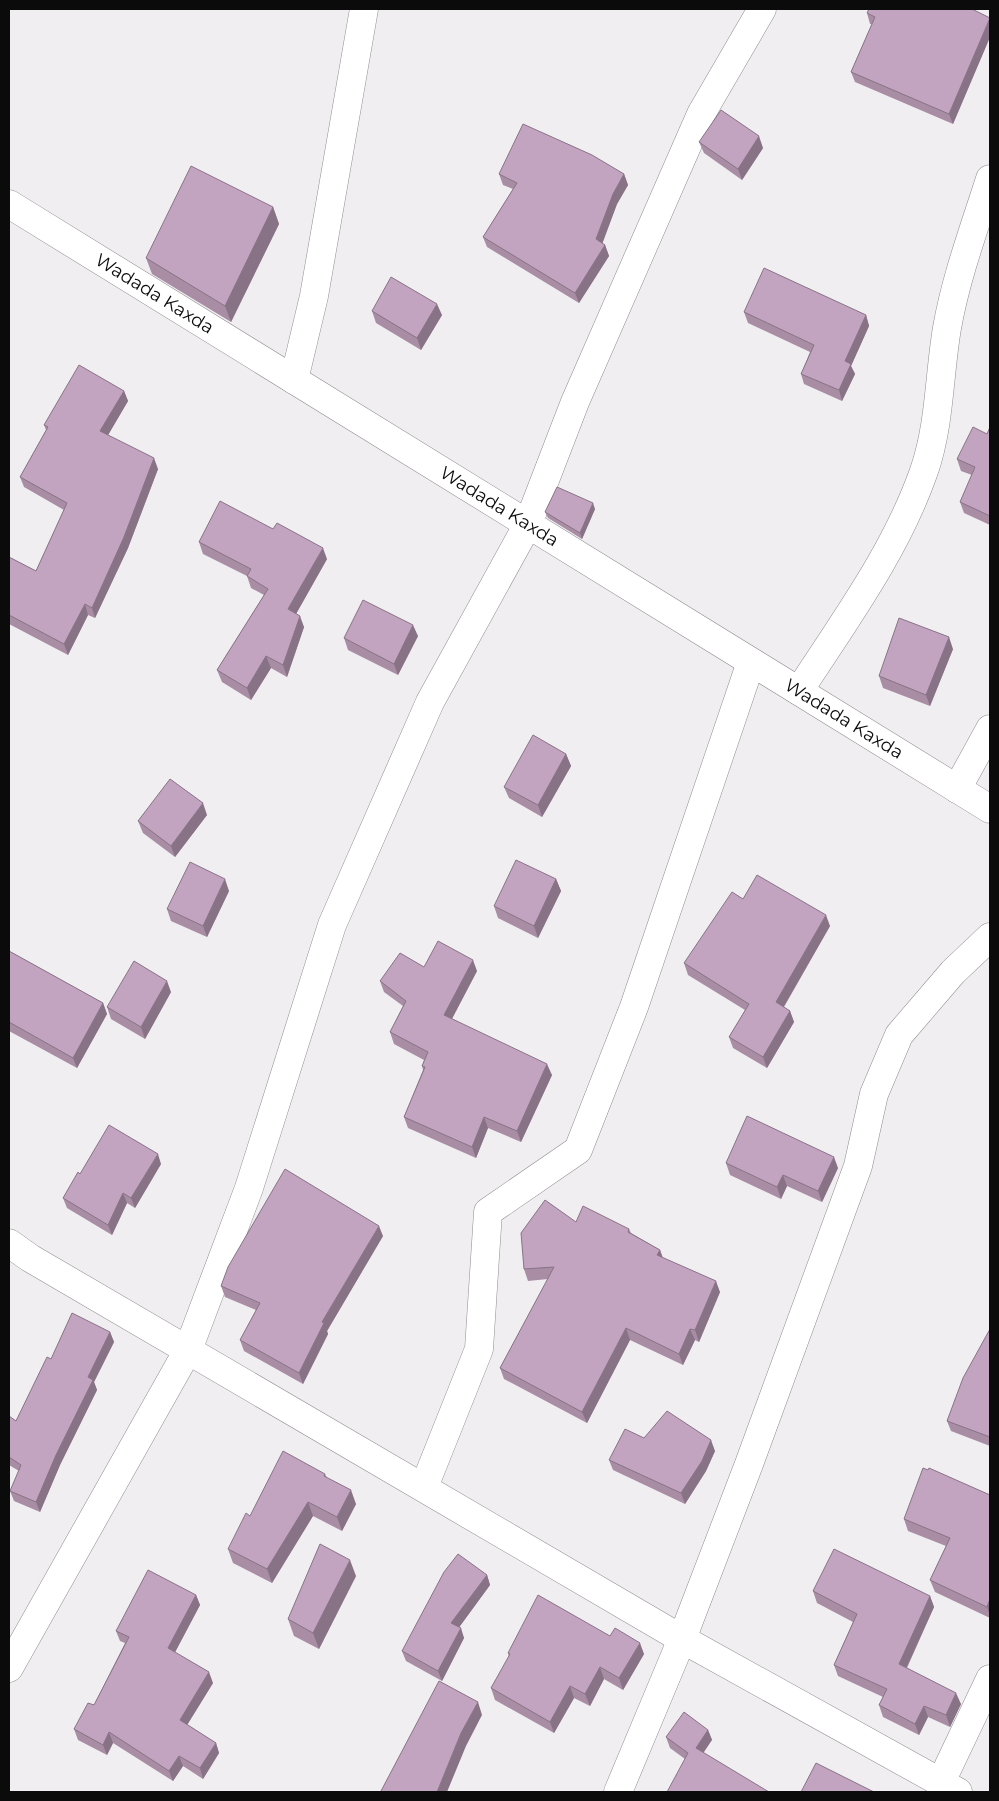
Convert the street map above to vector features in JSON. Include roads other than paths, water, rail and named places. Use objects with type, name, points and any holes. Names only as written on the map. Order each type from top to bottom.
[{"type":"street","points":[[294,380],[314,296],[364,9]]},
{"type":"street","points":[[9,1668],[188,1350],[249,1188],[332,925],[430,702],[528,524],[575,402],[702,114],[762,9]]},
{"type":"street","points":[[799,691],[866,588],[901,529],[925,469],[939,400],[947,330],[958,276],[990,179]]},
{"type":"street","name":"Wadada Kaxda","points":[[9,204],[990,809]]},
{"type":"street","points":[[424,1487],[479,1349],[488,1212],[578,1150],[634,1007],[751,662]]},
{"type":"street","points":[[957,789],[990,729]]},
{"type":"street","points":[[618,1792],[682,1639],[753,1455],[858,1166],[874,1094],[899,1035],[953,972],[990,937]]},
{"type":"street","points":[[9,1242],[30,1258],[682,1639],[950,1787],[990,1679]]}]
